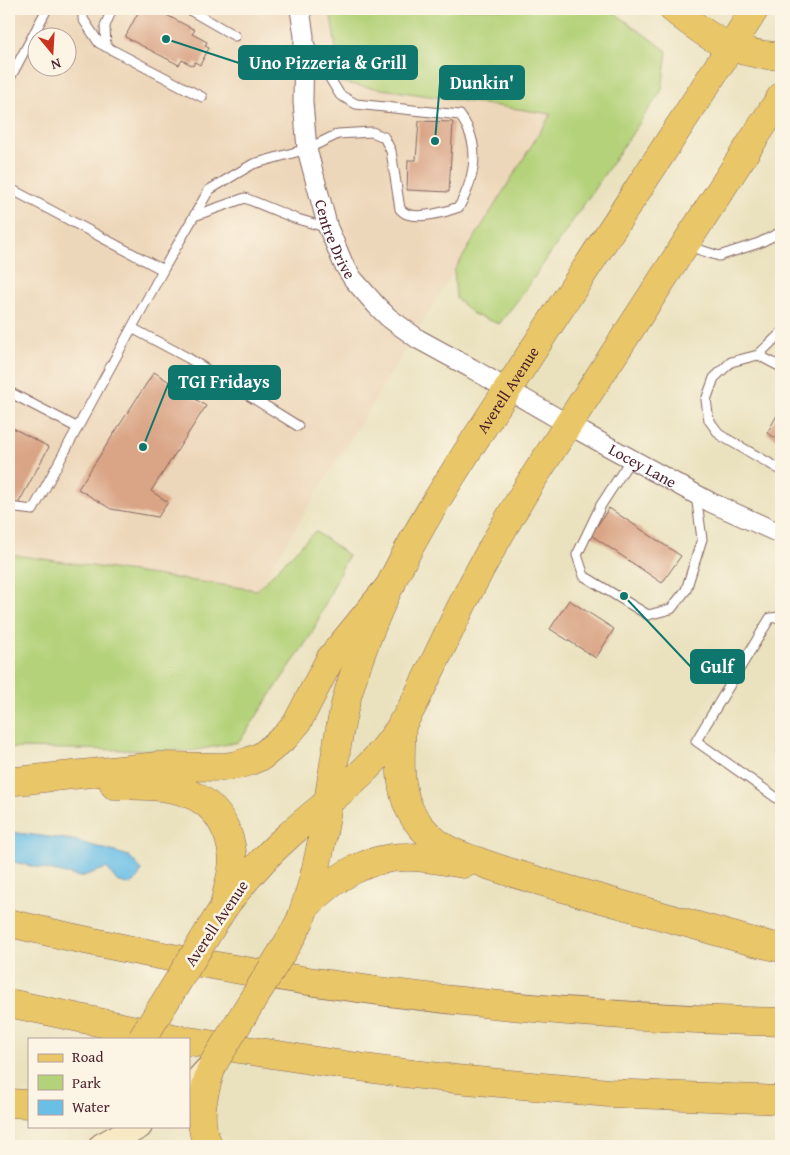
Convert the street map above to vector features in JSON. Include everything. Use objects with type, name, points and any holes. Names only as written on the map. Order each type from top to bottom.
[{"type":"main road","points":[[673,9],[709,36],[731,47],[761,55],[781,56]]},
{"type":"main road","name":"Averell Avenue","points":[[209,1146],[203,1130],[196,1096],[209,1076],[213,1064],[292,936],[303,913],[316,870],[329,801],[336,749],[348,694],[364,645],[392,583],[429,513],[481,429],[755,9]]},
{"type":"main road","name":"Averell Avenue","points":[[143,1038],[224,907],[246,878],[286,838],[370,765],[396,735],[417,698],[465,597],[497,538],[532,480],[781,97]]},
{"type":"main road","points":[[12,781],[158,766],[223,767],[236,765],[262,756],[286,736],[297,723],[330,659],[392,583]]},
{"type":"main road","points":[[402,723],[401,759],[403,784],[410,810],[423,829],[444,848],[502,870],[781,948]]},
{"type":"main road","points":[[12,781],[148,786],[182,790],[194,794],[215,810],[222,820],[230,841],[232,868],[224,907]]},
{"type":"main road","points":[[303,913],[326,886],[359,868],[383,860],[410,857],[502,870]]},
{"type":"main road","points":[[9,923],[100,944],[254,972],[412,995],[574,1012],[781,1022]]},
{"type":"main road","points":[[9,1003],[173,1038]]},
{"type":"main road","points":[[190,1041],[310,1060],[456,1079],[609,1093],[781,1100]]},
{"type":"main road","points":[[9,1103],[28,1104]]},
{"type":"main road","points":[[87,1146],[94,1128]]},
{"type":"main road","points":[[102,1146],[136,1128]]},
{"type":"street","name":"Centre Drive","points":[[300,9],[304,36],[304,102],[307,149],[328,228],[343,263],[376,305],[390,318],[418,339],[508,390]]},
{"type":"street","name":"Locey Lane","points":[[508,390],[568,425],[710,502],[781,534]]},
{"type":"lane","points":[[9,80],[47,9]]},
{"type":"lane","points":[[83,9],[82,19],[99,43],[202,97]]},
{"type":"lane","points":[[106,47],[105,26],[112,9]]},
{"type":"lane","points":[[188,9],[235,36]]},
{"type":"lane","points":[[9,507],[33,510],[163,270],[209,190],[253,164],[307,149],[338,134],[372,132],[384,137],[391,151],[400,210],[407,214],[425,216],[446,212],[459,207],[467,192],[473,168],[474,150],[469,130],[460,115],[356,104],[340,96],[304,36]]},
{"type":"lane","points":[[9,188],[163,270]]},
{"type":"lane","points":[[194,216],[245,198],[294,218],[328,228]]},
{"type":"lane","points":[[686,245],[719,256],[759,243],[781,232]]},
{"type":"lane","points":[[132,328],[188,358],[298,426]]},
{"type":"lane","points":[[781,332],[758,355],[731,362],[714,378],[706,400],[709,420],[720,435],[781,470]]},
{"type":"lane","points":[[758,355],[781,367]]},
{"type":"lane","points":[[9,392],[78,428]]},
{"type":"lane","points":[[631,459],[601,505],[577,556],[584,576],[648,614],[671,609],[686,590],[702,539],[696,494]]},
{"type":"lane","points":[[781,618],[770,618],[696,741],[781,802]]},
{"type":"shaded area","points":[[9,9],[330,9],[341,83],[551,114],[257,590],[9,554]]},
{"type":"green space","points":[[330,9],[609,9],[667,51],[662,90],[524,292],[499,324],[473,314],[456,298],[454,271],[551,114],[341,83]]},
{"type":"green space","points":[[315,531],[348,555],[311,635],[239,742],[191,751],[9,748],[9,554],[257,590]]},
{"type":"water","points":[[9,832],[73,840],[129,856],[142,870],[137,879],[130,885],[117,881],[107,868],[80,877],[9,861]]},
{"type":"building","points":[[140,9],[155,9],[195,30],[192,34],[207,42],[205,46],[209,48],[200,65],[195,62],[193,66],[182,60],[179,65],[125,37]]},
{"type":"building","points":[[419,121],[453,122],[449,192],[407,190],[408,160],[416,160]]},
{"type":"building","points":[[154,372],[206,406],[151,491],[168,502],[158,517],[111,509],[78,489]]},
{"type":"building","points":[[781,408],[781,441],[767,433]]},
{"type":"building","points":[[9,426],[49,447],[18,504],[9,499]]},
{"type":"building","points":[[609,508],[681,556],[662,583],[591,535]]},
{"type":"building","points":[[569,600],[614,629],[596,658],[550,629]]},
{"type":"building","points":[[781,710],[781,756],[777,755]]},
{"type":"place","name":"Uno Pizzeria & Grill","points":[[166,39]]},
{"type":"place","name":"Dunkin'","points":[[435,141]]},
{"type":"place","name":"TGI Fridays","points":[[143,447]]},
{"type":"place","name":"Gulf","points":[[624,596]]}]
